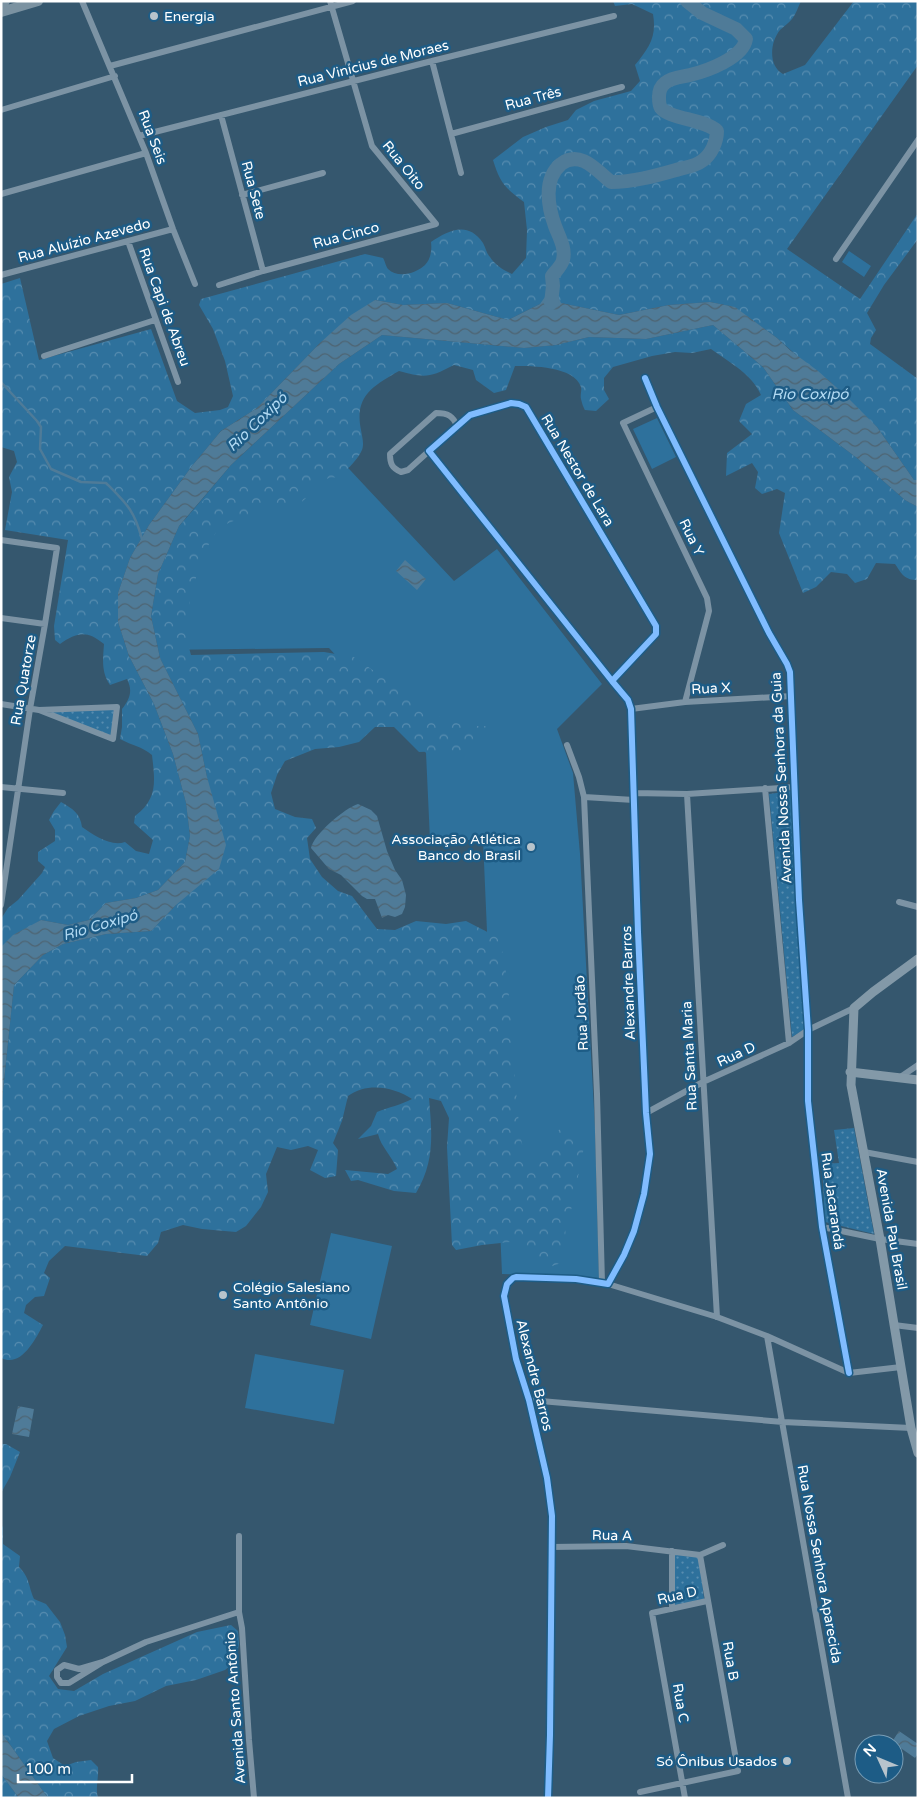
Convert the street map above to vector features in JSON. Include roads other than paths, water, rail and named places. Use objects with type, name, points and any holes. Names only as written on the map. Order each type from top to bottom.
[{"type":"main road","points":[[1,2],[5,1]]},
{"type":"main road","points":[[1,12],[38,1]]},
{"type":"street","name":"Rua Seis","points":[[82,1],[146,153],[172,229],[195,284]]},
{"type":"street","points":[[110,66],[331,4],[354,1]]},
{"type":"street","name":"Rua Oito","points":[[331,4],[372,146],[436,224]]},
{"type":"street","name":"Rua Vinícius de Moraes","points":[[139,136],[614,16]]},
{"type":"street","points":[[432,61],[461,173]]},
{"type":"street","points":[[1,110],[115,76]]},
{"type":"street","name":"Rua Três","points":[[451,134],[622,87]]},
{"type":"street","name":"Rua Sete","points":[[221,115],[263,271]]},
{"type":"street","points":[[836,259],[918,140]]},
{"type":"street","points":[[1,194],[146,153]]},
{"type":"street","points":[[242,195],[323,173]]},
{"type":"street","name":"Rua Cinco","points":[[219,286],[263,271],[436,224]]},
{"type":"street","name":"Rua Aluízio Azevedo","points":[[1,275],[172,229]]},
{"type":"street","name":"Rua Capi de Abreu","points":[[128,241],[178,382]]},
{"type":"street","points":[[44,356],[155,320]]},
{"type":"street","name":"Avenida Nossa Senhora da Guia","points":[[645,378],[657,407],[790,672],[799,900],[808,1030]]},
{"type":"street","name":"Rua Nestor de Lara","points":[[457,426],[454,418],[449,415],[436,413],[390,454],[390,462],[394,468],[401,472],[408,470],[470,415],[511,403],[526,407],[656,626],[656,634],[612,681]]},
{"type":"street","name":"Rua Y","points":[[657,407],[623,423],[707,598],[709,611],[685,702]]},
{"type":"street","points":[[429,451],[628,700],[632,709]]},
{"type":"street","name":"Rua Quatorze","points":[[1,540],[57,548],[4,871],[1,905]]},
{"type":"street","points":[[1,618],[45,624]]},
{"type":"street","name":"Rua X","points":[[632,709],[685,702],[792,696]]},
{"type":"street","points":[[1,704],[39,710],[117,707],[114,739],[39,710]]},
{"type":"street","name":"Alexandre Barros","points":[[548,1798],[550,1735],[550,1497],[530,1400],[516,1359],[504,1296],[507,1284],[516,1277],[576,1279],[605,1283],[624,1255],[634,1231],[644,1194],[650,1154],[646,1113],[632,709]]},
{"type":"street","name":"Rua Jordão","points":[[567,745],[584,797],[605,1283]]},
{"type":"street","points":[[1,787],[63,793]]},
{"type":"street","points":[[584,797],[687,794],[795,787]]},
{"type":"street","name":"Avenida Nossa Senhora da Guia","points":[[765,788],[789,1043]]},
{"type":"street","name":"Rua Santa Maria","points":[[687,794],[717,1317]]},
{"type":"street","points":[[899,902],[918,907]]},
{"type":"street","points":[[854,1008],[918,959]]},
{"type":"street","name":"Rua D","points":[[646,1113],[703,1082],[789,1043],[808,1030],[854,1008]]},
{"type":"street","name":"Avenida Pau Brasil","points":[[854,1008],[850,1072],[853,1101],[880,1239],[911,1428],[918,1453]]},
{"type":"street","name":"Rua Jacarandá","points":[[808,1030],[808,1101],[822,1227],[850,1373]]},
{"type":"street","points":[[899,1078],[918,1065]]},
{"type":"street","points":[[850,1072],[918,1080]]},
{"type":"street","points":[[864,1152],[918,1162]]},
{"type":"street","points":[[822,1227],[880,1239],[918,1244]]},
{"type":"street","points":[[605,1283],[717,1317],[767,1336],[850,1373],[901,1367]]},
{"type":"street","points":[[894,1325],[918,1328]]},
{"type":"street","name":"Rua Nossa Senhora Aparecida","points":[[767,1336],[848,1798]]},
{"type":"street","points":[[530,1400],[783,1422],[911,1428]]},
{"type":"street","points":[[239,1536],[240,1612]]},
{"type":"street","points":[[700,1555],[723,1545]]},
{"type":"street","name":"Rua A","points":[[551,1547],[626,1546],[700,1555]]},
{"type":"street","points":[[672,1551],[672,1609]]},
{"type":"street","name":"Rua B","points":[[682,1783],[738,1771],[700,1555]]},
{"type":"street","name":"Rua D","points":[[652,1613],[707,1601]]},
{"type":"street","name":"Avenida Santo Antônio","points":[[103,1662],[146,1642],[240,1612],[254,1798]]},
{"type":"street","name":"Rua C","points":[[652,1613],[684,1798]]},
{"type":"street","points":[[103,1662],[69,1684],[61,1683],[57,1677],[57,1670],[64,1665],[79,1669],[103,1662]]},
{"type":"street","points":[[640,1792],[682,1783]]},
{"type":"water","name":"Rio Coxipó","points":[[553,286],[561,303],[619,315],[669,305],[710,302],[735,307],[818,371],[877,427],[914,480],[918,480],[918,507],[905,500],[857,458],[793,410],[763,367],[713,325],[646,339],[589,337],[556,345],[524,348],[382,335],[339,364],[231,465],[179,526],[158,574],[151,616],[160,658],[198,734],[207,777],[226,845],[219,869],[176,905],[151,931],[106,934],[63,944],[43,955],[14,985],[1,1110],[2,946],[13,935],[41,920],[68,925],[89,920],[106,903],[136,898],[158,890],[185,862],[190,836],[186,803],[173,754],[154,704],[129,656],[118,622],[118,593],[130,558],[149,525],[192,466],[221,431],[257,408],[321,342],[351,315],[375,300],[403,305],[447,303],[508,320],[540,304]]},
{"type":"water","points":[[405,560],[426,579],[417,590],[396,571]]},
{"type":"water","points":[[358,804],[371,810],[377,816],[387,851],[395,870],[402,880],[406,895],[405,907],[402,914],[395,917],[388,915],[382,918],[375,899],[367,899],[362,896],[341,875],[329,869],[311,848],[313,842],[331,822],[352,806]]},
{"type":"water","points":[[18,1406],[34,1409],[29,1437],[12,1434]]},
{"type":"water","points":[[1,1732],[48,1798],[19,1798],[1,1774]]},
{"type":"water","points":[[904,1734],[918,1744],[918,1754],[915,1758],[904,1750]]},
{"type":"waterway","points":[[551,303],[552,276],[563,260],[564,251],[550,210],[549,185],[551,177],[561,164],[568,160],[582,160],[611,182],[627,181],[696,165],[713,148],[717,131],[704,124],[665,112],[659,104],[661,87],[668,81],[723,63],[738,52],[746,39],[736,29],[702,13],[687,1]]},
{"type":"waterway","points":[[1,382],[41,427],[40,449],[51,469],[81,482],[106,483],[133,514],[142,539]]},
{"type":"place","name":"Energia","points":[[154,16]]},
{"type":"place","name":"Associação Atlética Banco do Brasil","points":[[531,847]]},
{"type":"place","name":"Colégio Salesiano Santo Antônio","points":[[223,1295]]},
{"type":"place","name":"Só Ônibus Usados","points":[[787,1761]]}]
